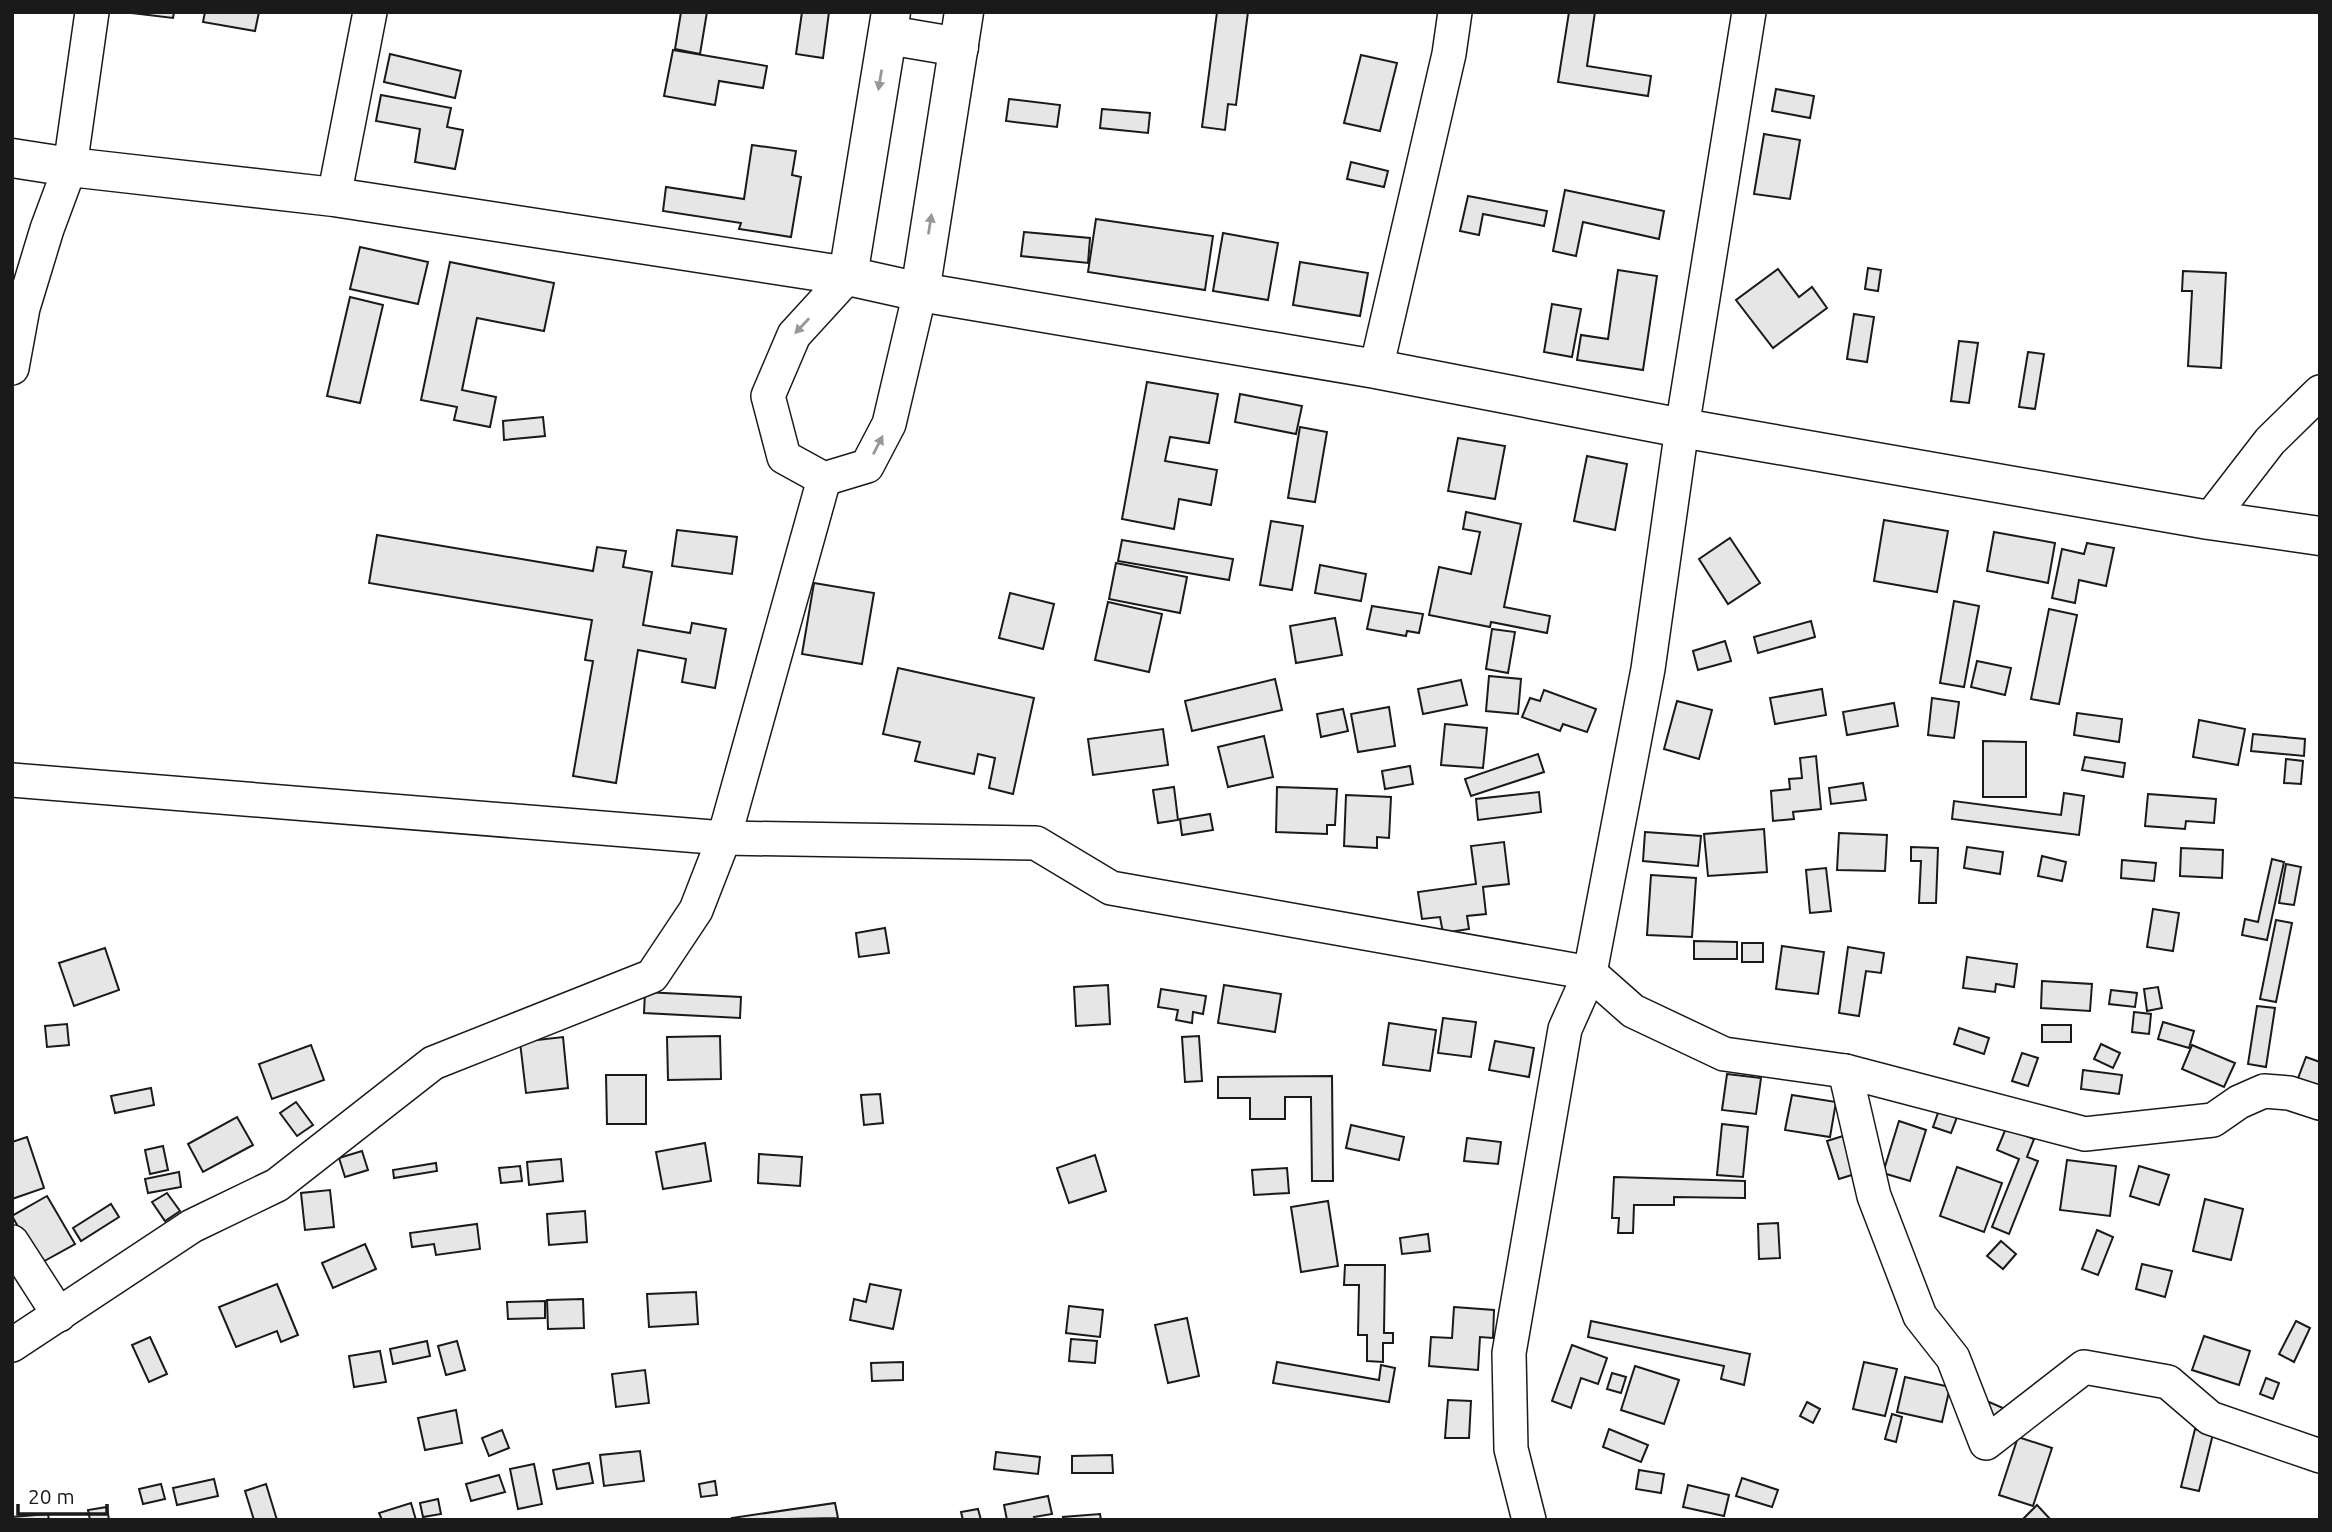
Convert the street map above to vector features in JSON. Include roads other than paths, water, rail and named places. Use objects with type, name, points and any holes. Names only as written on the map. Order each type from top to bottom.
[{"type":"main road","points":[[848,276],[889,24],[961,30],[919,292]]},
{"type":"main road","points":[[12,158],[334,197],[848,276],[919,292],[1376,369],[1682,428],[2209,520],[2320,536]]},
{"type":"street","points":[[12,368],[23,308],[47,229],[70,167],[92,12]]},
{"type":"street","points":[[334,197],[370,12]]},
{"type":"street","points":[[1376,369],[1449,54],[1455,12]]},
{"type":"street","points":[[1529,1520],[1511,1449],[1509,1353],[1565,1029],[1590,973],[1648,669],[1682,428],[1749,12]]},
{"type":"street","points":[[848,276],[794,335],[768,396],[785,457],[824,479],[867,466],[873,455],[888,424],[919,292]]},
{"type":"street","points":[[2209,520],[2270,441],[2320,392]]},
{"type":"street","points":[[12,1345],[192,1226],[277,1185],[432,1063],[652,976],[696,910],[724,838],[824,479]]},
{"type":"street","points":[[12,780],[724,838],[1036,844],[1111,888],[1590,973],[1633,1011],[1724,1054],[1846,1071],[2085,1134],[2213,1120],[2239,1102],[2264,1091],[2289,1093],[2320,1103]]},
{"type":"street","points":[[1846,1071],[1874,1196],[1920,1316],[1953,1358],[1986,1443],[2084,1367],[2168,1382],[2210,1418],[2320,1456]]},
{"type":"street","points":[[12,1242],[59,1315]]}]
